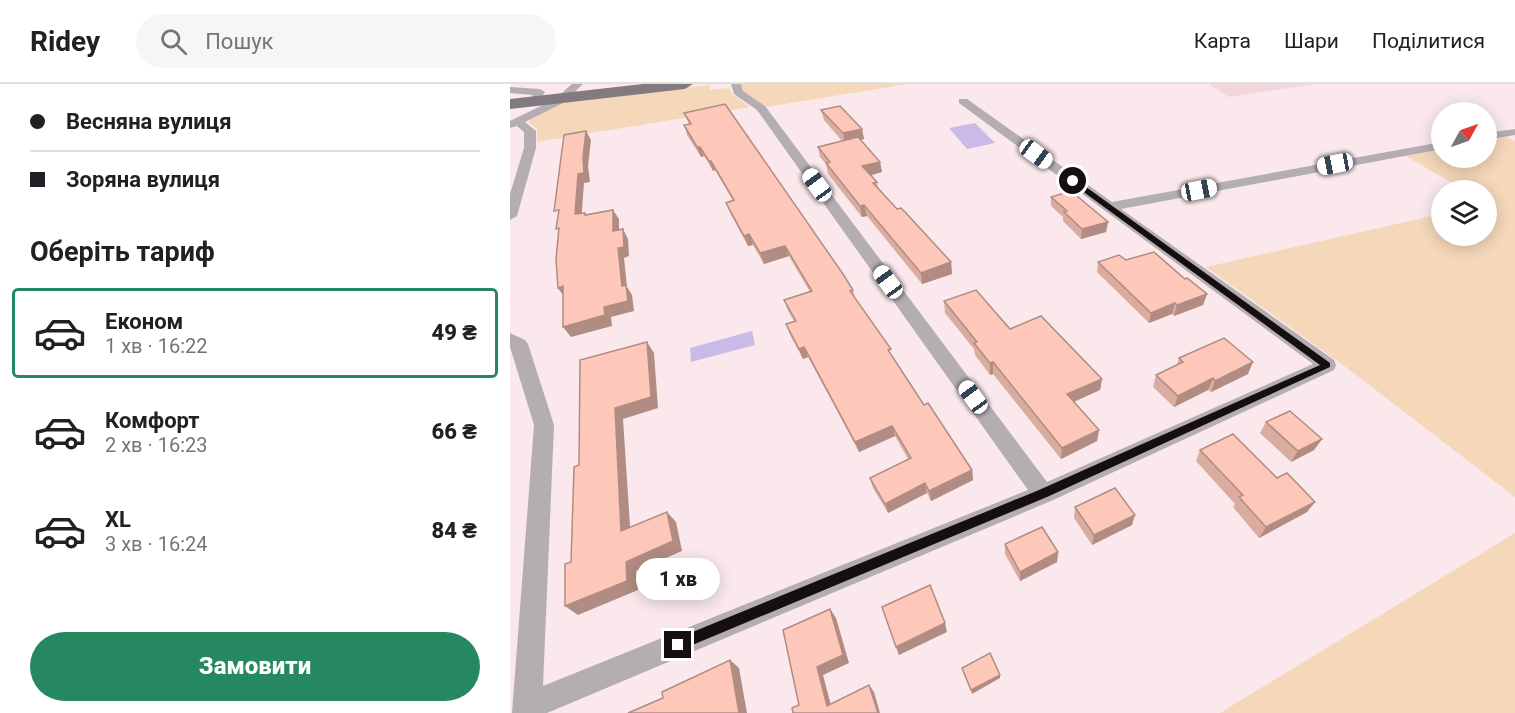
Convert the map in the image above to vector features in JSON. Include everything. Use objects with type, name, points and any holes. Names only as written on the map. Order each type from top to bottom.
[{"type":"main road","points":[[510,104],[685,84]]},
{"type":"street","points":[[514,123],[562,98],[578,84]]},
{"type":"street","points":[[736,84],[738,92],[761,108],[1043,494]]},
{"type":"street","points":[[510,90],[540,92],[534,101]]},
{"type":"street","points":[[510,339],[519,344],[544,424],[527,710],[1043,494],[1327,365],[963,101]]},
{"type":"street","points":[[510,216],[530,148],[530,131],[514,123]]},
{"type":"street","points":[[1497,135],[1515,132]]},
{"type":"street","points":[[1109,207],[1431,147]]},
{"type":"shaded area","points":[[741,84],[907,84],[767,107],[743,91]]},
{"type":"shaded area","points":[[1209,84],[1316,84],[1229,97]]},
{"type":"shaded area","points":[[709,85],[710,90],[729,88],[731,93],[750,107],[537,142],[537,129],[528,122],[541,111],[566,101]]},
{"type":"shaded area","points":[[975,123],[995,143],[967,149],[949,128]]},
{"type":"shaded area","points":[[1507,137],[1515,141],[1515,497],[1347,368],[1206,267],[1431,216],[1431,246],[1497,246],[1497,180],[1447,180],[1404,155],[1431,151],[1431,168],[1497,168],[1497,139]]},
{"type":"shaded area","points":[[752,331],[755,345],[691,362],[690,348]]},
{"type":"shaded area","points":[[1515,533],[1515,713],[1220,713]]},
{"type":"building","points":[[725,104],[843,274],[853,290],[850,291],[891,349],[888,350],[924,405],[928,403],[972,470],[929,491],[925,483],[885,504],[870,478],[911,458],[892,426],[855,442],[804,347],[799,349],[786,324],[796,321],[784,300],[812,291],[785,246],[760,253],[749,234],[744,236],[726,203],[734,200],[711,161],[700,147],[697,147],[684,125],[691,124],[684,113]]},
{"type":"building","points":[[840,106],[862,129],[843,133],[821,110]]},
{"type":"building","points":[[586,131],[584,173],[578,174],[575,214],[585,213],[585,215],[613,210],[613,231],[623,229],[624,247],[618,248],[622,286],[626,285],[628,301],[604,307],[605,315],[563,327],[563,286],[558,288],[556,259],[559,228],[556,229],[559,210],[554,211],[564,135]]},
{"type":"building","points":[[858,137],[880,162],[862,166],[877,182],[873,183],[897,209],[901,208],[906,213],[951,262],[921,273],[864,205],[860,206],[826,163],[830,162],[818,147]]},
{"type":"building","points":[[1071,191],[1108,222],[1082,229],[1051,197]]},
{"type":"building","points":[[1154,252],[1185,279],[1187,278],[1207,294],[1151,313],[1098,262],[1119,255],[1126,260]]},
{"type":"building","points":[[976,290],[1010,329],[1041,316],[1102,379],[1067,394],[1099,430],[1062,448],[993,362],[990,363],[974,343],[977,342],[944,301]]},
{"type":"building","points":[[1224,338],[1253,362],[1215,381],[1213,378],[1178,396],[1156,375],[1183,362],[1179,358]]},
{"type":"building","points":[[647,342],[651,397],[615,408],[621,531],[667,512],[673,541],[626,562],[627,581],[565,606],[565,564],[571,562],[574,467],[579,465],[580,360]]},
{"type":"building","points":[[1290,411],[1322,439],[1298,451],[1266,422]]},
{"type":"building","points":[[1233,434],[1277,478],[1287,473],[1315,502],[1266,527],[1239,497],[1243,495],[1200,450]]},
{"type":"building","points":[[1115,488],[1135,515],[1094,535],[1075,507]]},
{"type":"building","points":[[1042,527],[1058,552],[1020,572],[1005,544]]},
{"type":"building","points":[[930,585],[945,623],[896,647],[882,607]]},
{"type":"building","points":[[830,609],[843,655],[817,667],[827,706],[869,685],[878,713],[793,713],[792,708],[799,705],[783,630]]},
{"type":"building","points":[[990,653],[1000,675],[971,690],[962,668]]},
{"type":"building","points":[[730,660],[739,713],[628,713],[663,698],[662,692]]},
{"type":"route","points":[[678,645],[1043,494],[1327,365],[1073,181]]}]
